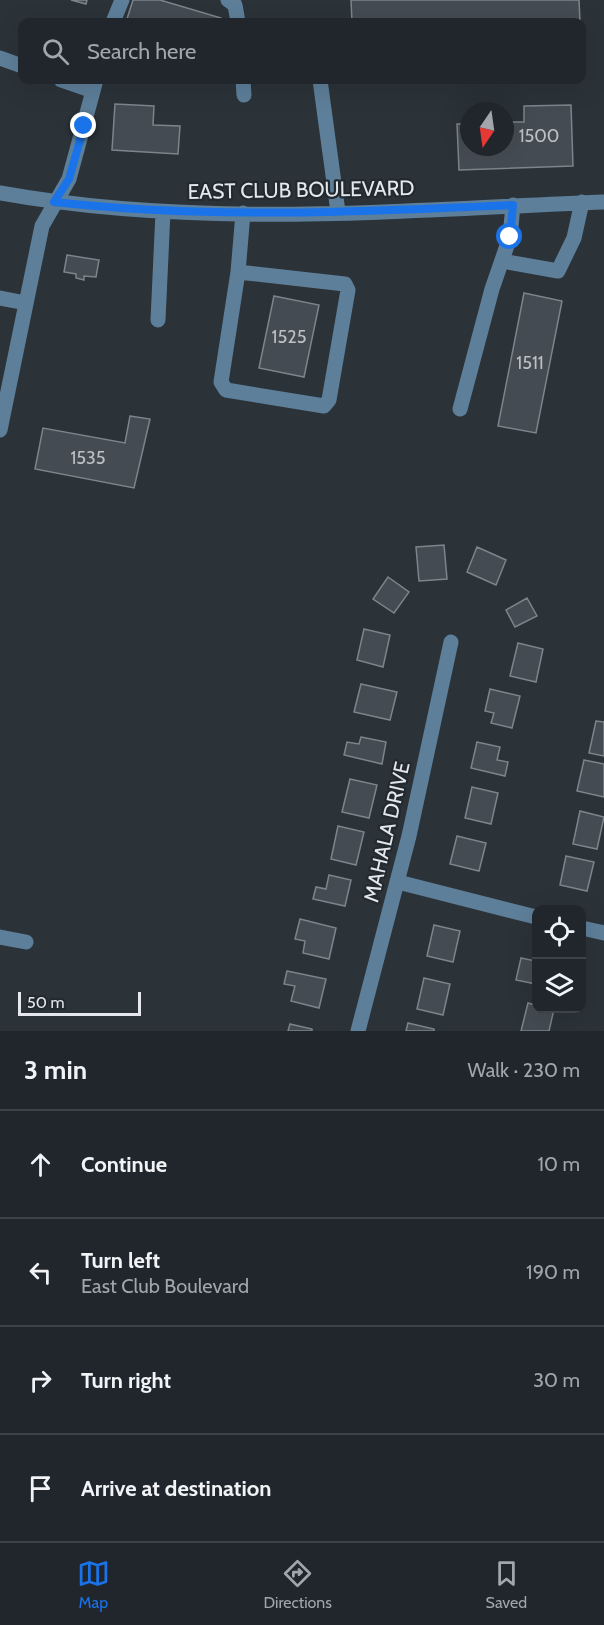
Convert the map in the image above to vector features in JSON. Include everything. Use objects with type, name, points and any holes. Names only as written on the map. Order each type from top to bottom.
[{"type":"street","points":[[115,18],[122,0]]},
{"type":"street","points":[[228,0],[235,5],[237,18]]},
{"type":"street","points":[[0,58],[18,65]]},
{"type":"street","points":[[321,84],[338,212]]},
{"type":"street","points":[[0,430],[5,382],[26,303],[42,226],[69,179],[95,85]]},
{"type":"street","name":"EAST CLUB BOULEVARD","points":[[0,193],[54,202],[163,212],[338,212],[604,202]]},
{"type":"street","points":[[502,261],[558,271],[574,238],[582,202]]},
{"type":"street","points":[[460,409],[510,237],[513,205]]},
{"type":"street","points":[[158,320],[163,212]]},
{"type":"street","points":[[238,272],[345,284],[348,290],[329,400],[324,406],[226,390],[221,382],[238,272],[243,213]]},
{"type":"street","points":[[0,298],[26,303]]},
{"type":"street","name":"MAHALA DRIVE","points":[[358,1031],[398,882],[451,642]]},
{"type":"street","points":[[398,882],[532,916]]},
{"type":"street","points":[[586,929],[604,933]]},
{"type":"street","points":[[0,937],[26,942]]},
{"type":"building","points":[[71,0],[87,0],[86,4]]},
{"type":"building","points":[[133,0],[160,0],[221,18],[127,18]]},
{"type":"building","points":[[351,0],[579,0],[580,18],[352,18]]},
{"type":"building","points":[[115,104],[154,106],[153,125],[180,126],[178,154],[112,150]]},
{"type":"building","points":[[571,105],[573,166],[459,170],[457,124],[460,124],[460,156],[514,156],[514,122],[524,122],[524,106]]},
{"type":"building","points":[[67,255],[99,260],[96,277],[84,276],[84,280],[76,278],[76,274],[64,272]]},
{"type":"building","points":[[524,293],[562,301],[536,433],[498,426]]},
{"type":"building","points":[[274,296],[319,305],[304,377],[259,368]]},
{"type":"building","points":[[130,416],[150,419],[134,488],[35,469],[43,428],[125,443]]},
{"type":"building","points":[[444,545],[447,579],[419,581],[416,547]]},
{"type":"building","points":[[477,547],[506,560],[496,585],[467,572]]},
{"type":"building","points":[[388,577],[409,592],[394,613],[373,599]]},
{"type":"building","points":[[527,598],[537,616],[515,627],[506,610]]},
{"type":"building","points":[[364,629],[390,635],[383,667],[357,660]]},
{"type":"building","points":[[518,643],[543,649],[536,682],[510,676]]},
{"type":"building","points":[[361,684],[397,692],[390,720],[354,712]]},
{"type":"building","points":[[490,689],[520,696],[512,728],[491,723],[494,713],[485,711]]},
{"type":"building","points":[[596,721],[604,722],[604,756],[589,753]]},
{"type":"building","points":[[361,737],[386,742],[382,764],[344,755],[347,742],[359,744]]},
{"type":"building","points":[[477,742],[500,747],[497,760],[508,762],[505,776],[471,768]]},
{"type":"building","points":[[584,760],[604,764],[604,797],[577,791]]},
{"type":"building","points":[[350,779],[377,785],[369,818],[342,812]]},
{"type":"building","points":[[472,787],[498,793],[491,824],[465,818]]},
{"type":"building","points":[[580,811],[604,817],[597,849],[573,844]]},
{"type":"building","points":[[338,826],[364,832],[356,865],[331,859]]},
{"type":"building","points":[[457,836],[486,843],[479,871],[450,864]]},
{"type":"building","points":[[566,856],[594,862],[587,891],[560,885]]},
{"type":"building","points":[[329,875],[351,880],[345,906],[313,899],[316,887],[326,889]]},
{"type":"building","points":[[300,919],[336,928],[329,959],[303,953],[305,941],[295,939]]},
{"type":"building","points":[[434,925],[460,931],[453,962],[427,956]]},
{"type":"building","points":[[521,958],[532,960],[532,983],[516,980]]},
{"type":"building","points":[[287,971],[326,979],[319,1008],[291,1001],[295,986],[284,984]]},
{"type":"building","points":[[424,978],[450,984],[443,1015],[417,1009]]},
{"type":"building","points":[[528,1003],[532,1004],[532,1013],[553,1013],[549,1031],[521,1031]]},
{"type":"building","points":[[408,1023],[434,1029],[434,1031],[406,1031]]},
{"type":"building","points":[[290,1024],[312,1029],[312,1031],[288,1031]]},
{"type":"route","points":[[84,126],[69,179],[54,202],[174,213],[276,214],[513,205],[510,237]]}]
